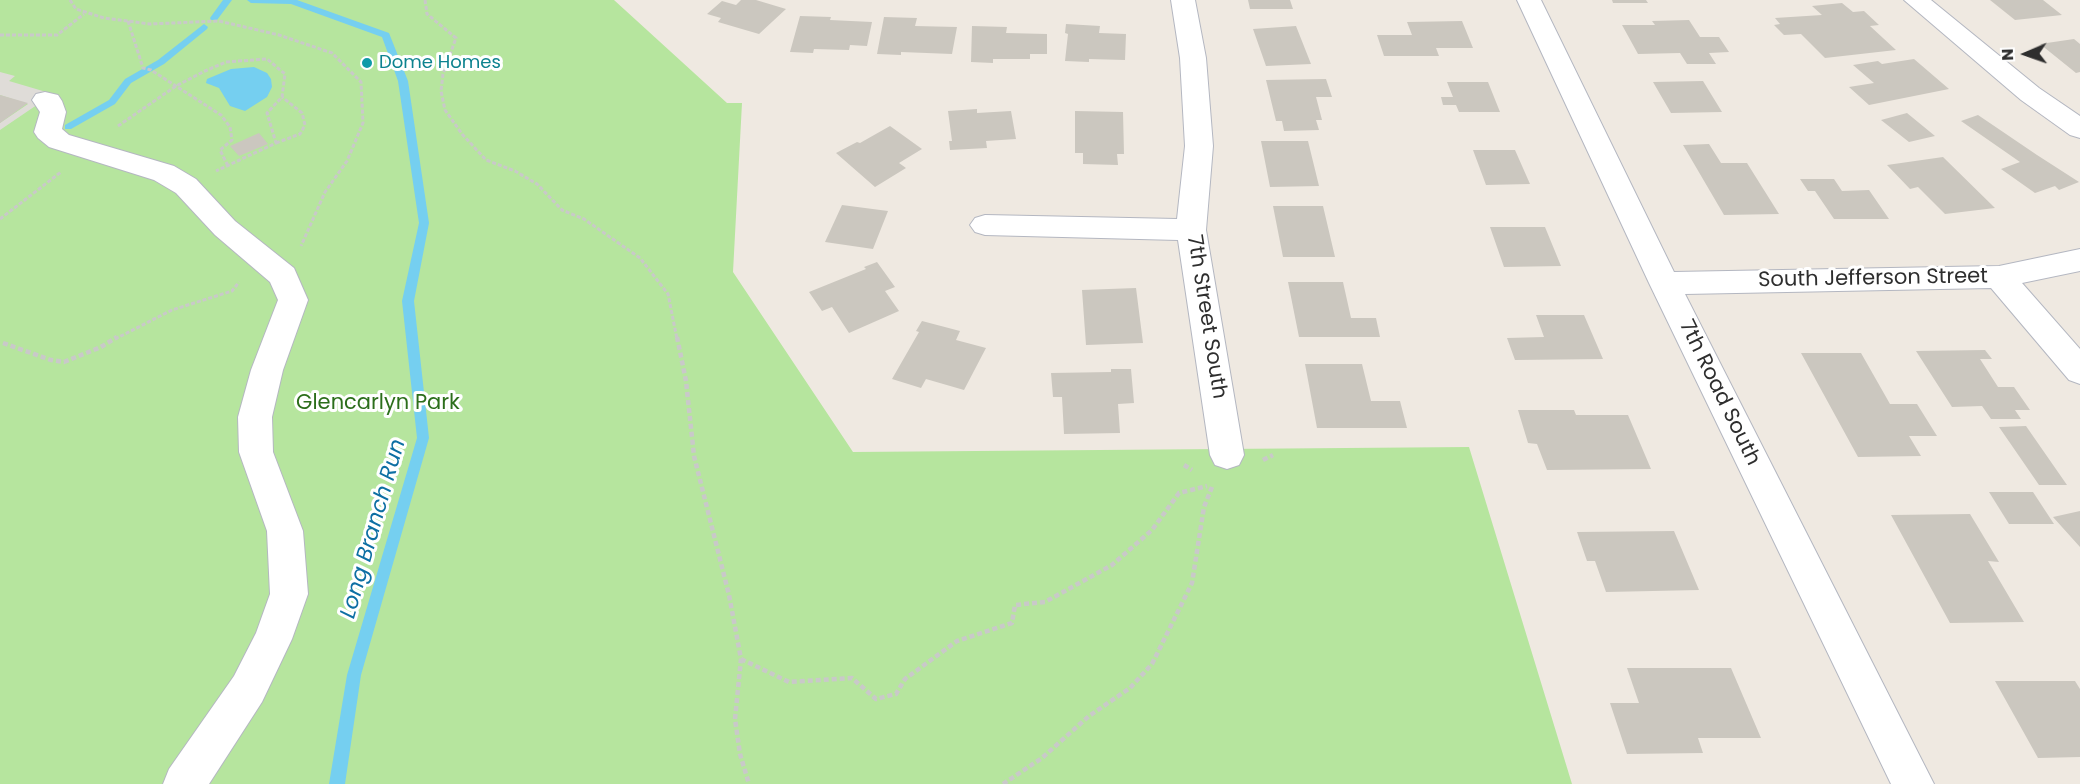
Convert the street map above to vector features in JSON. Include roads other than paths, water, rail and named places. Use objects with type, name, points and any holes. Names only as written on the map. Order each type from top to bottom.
[{"type":"street","name":"7th Street South","points":[[1183,0],[1193,58],[1199,146],[1191,230],[1240,460]]},
{"type":"street","name":"7th Road South","points":[[1529,0],[1664,283],[1913,784]]},
{"type":"street","points":[[1916,0],[2030,94],[2080,129]]},
{"type":"street","points":[[45,100],[49,101],[53,111],[48,132],[59,141],[164,173],[186,186],[225,228],[259,252],[283,276],[293,300],[267,370],[255,417],[256,452],[285,531],[289,594],[273,639],[248,689],[187,780]]},
{"type":"street","points":[[985,225],[1191,230]]},
{"type":"street","name":"South Jefferson Street","points":[[1664,283],[1999,277],[2080,260]]},
{"type":"street","points":[[1999,277],[2080,371]]},
{"type":"water","points":[[254,67],[267,73],[272,87],[267,97],[245,111],[230,106],[219,88],[206,83],[207,79],[231,69]]},
{"type":"waterway","points":[[214,18],[228,0]]},
{"type":"waterway","name":"Long Branch Run","points":[[251,0],[292,1],[386,35],[403,81],[424,223],[408,301],[423,438],[354,675],[337,784]]},
{"type":"waterway","points":[[68,127],[112,102],[128,81],[161,62],[204,27]]},
{"type":"place","name":"Dome Homes","points":[[367,63]]},
{"type":"park label","name":"Glencarlyn Park","points":[[378,404]]}]
